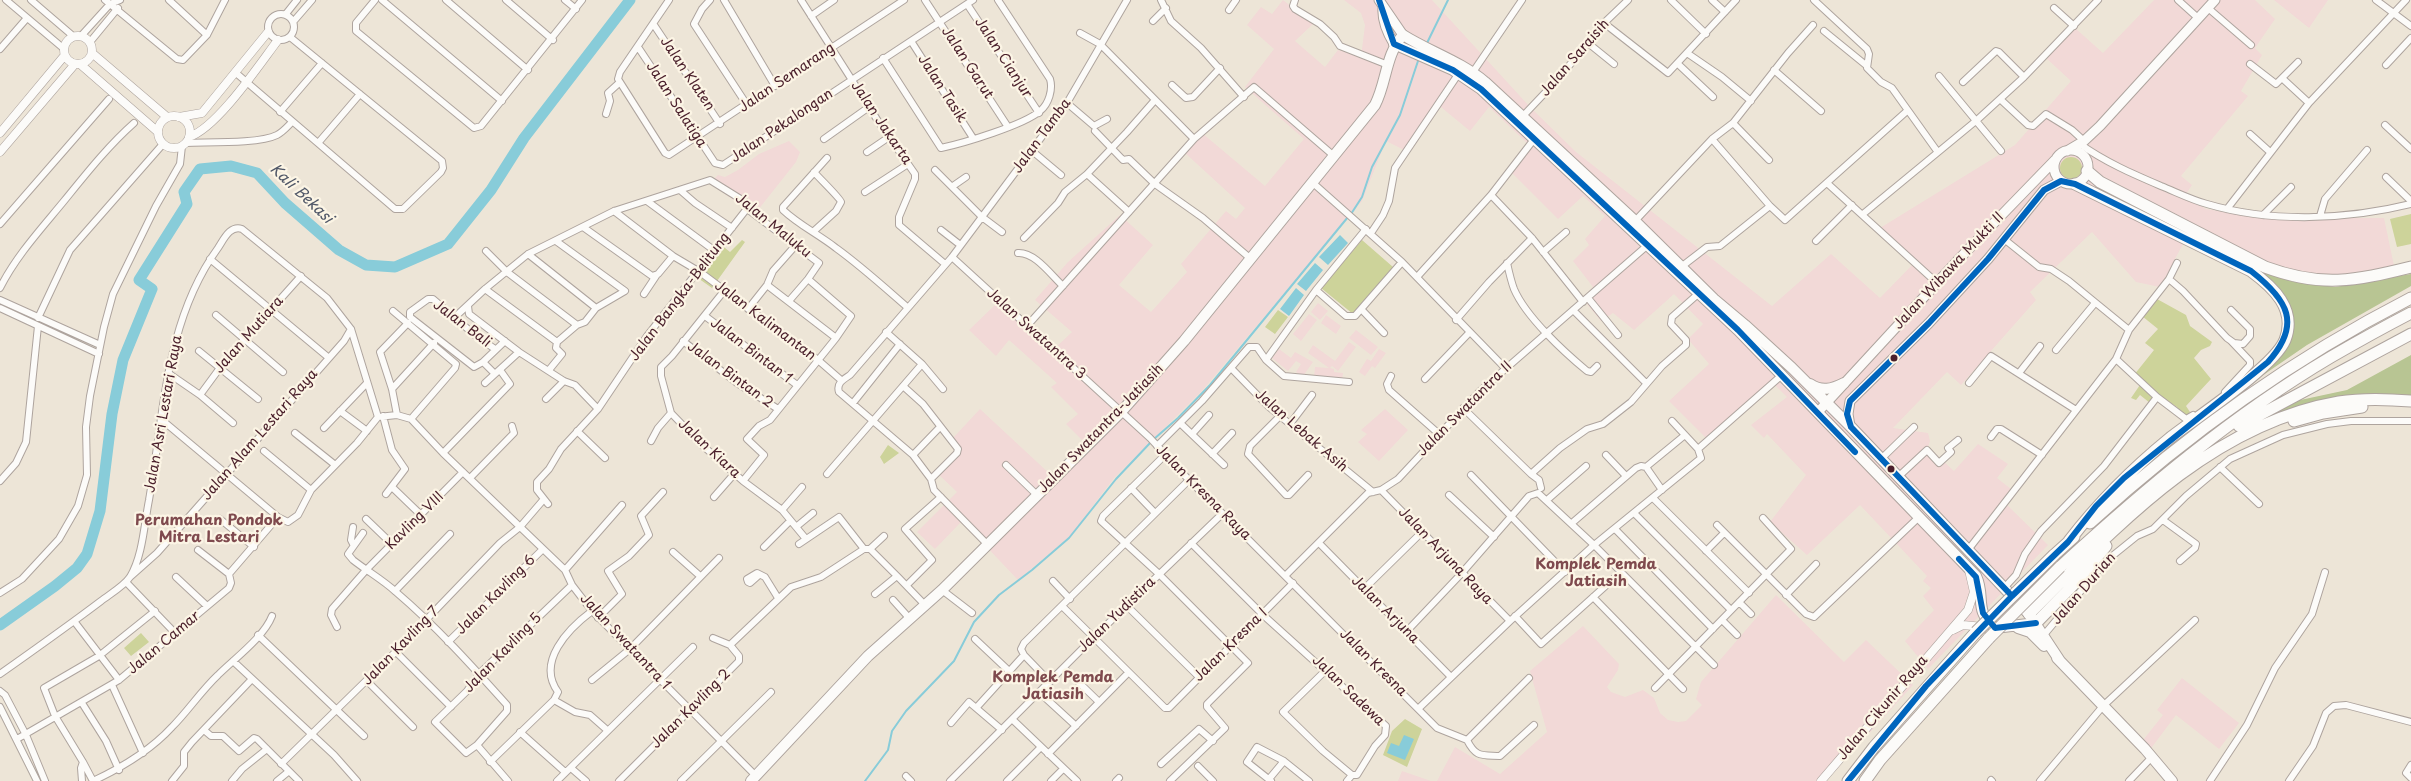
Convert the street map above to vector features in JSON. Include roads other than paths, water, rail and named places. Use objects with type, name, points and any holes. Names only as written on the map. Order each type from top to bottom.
[{"type":"highway","points":[[2087,171],[2100,182],[2265,267],[2285,275],[2340,282],[2362,279],[2411,267]]},
{"type":"highway","points":[[2069,541],[2117,484],[2170,439],[2268,363],[2285,341],[2288,328],[2282,300],[2264,280],[2251,271],[2075,184]]},
{"type":"highway","points":[[1848,781],[1874,747],[1976,632],[2054,555],[2130,486],[2182,444],[2248,396],[2324,345],[2411,298]]},
{"type":"highway","points":[[1865,781],[1880,760],[1992,633],[2060,567],[2133,502],[2198,448],[2255,407],[2330,358],[2411,313]]},
{"type":"highway","points":[[2198,448],[2411,334]]},
{"type":"highway","points":[[2032,619],[2111,533],[2168,484],[2217,449],[2266,424],[2307,409],[2340,402],[2368,399],[2411,400]]},
{"type":"highway","points":[[2032,619],[2079,579],[2117,533],[2172,488],[2225,451],[2267,429],[2323,413],[2378,406],[2411,408]]},
{"type":"main road","points":[[2082,142],[2087,171],[2085,177],[2075,184],[2061,182],[2054,172],[2055,160],[2060,154],[2082,142],[2215,0]]},
{"type":"main road","points":[[1381,4],[1402,35],[1424,52],[1459,72],[1481,89],[1649,244],[1698,294],[1738,330],[1818,412],[1976,576],[1980,584],[1982,614],[1992,633],[2015,627],[2032,619]]},
{"type":"main road","points":[[1381,4],[1389,37],[1394,44],[1424,52],[1473,72],[1635,221],[1714,299],[1745,325],[1801,378],[1851,427],[2004,588],[2032,619],[2060,661]]},
{"type":"main road","points":[[1394,44],[1402,35]]},
{"type":"main road","name":"Jalan Swatantra-Jatiasih","points":[[754,779],[854,671],[942,590],[1121,412],[1180,345],[1375,105],[1384,82],[1394,44]]},
{"type":"main road","points":[[2068,151],[2074,151],[2085,159]]},
{"type":"main road","name":"Jalan Wibawa Mukti II","points":[[1818,412],[1937,283],[2055,160]]},
{"type":"main road","name":"Jalan Wibawa Mukti II","points":[[1851,427],[1848,419],[1850,402],[1929,323],[2004,239],[2044,190],[2061,182]]},
{"type":"main road","points":[[1869,356],[1876,365],[1885,366]]},
{"type":"main road","points":[[1801,378],[1815,387],[1824,389],[1833,388],[1844,383]]},
{"type":"main road","points":[[1831,427],[1831,419],[1840,417]]},
{"type":"main road","points":[[2015,627],[2030,632],[2060,661],[2152,757],[2172,781]]},
{"type":"street","points":[[6,0],[77,64],[158,132]]},
{"type":"street","points":[[31,0],[77,36],[90,42]]},
{"type":"street","points":[[0,132],[64,52],[66,41],[77,36],[108,2],[120,0],[118,11],[90,42]]},
{"type":"street","points":[[169,0],[207,35]]},
{"type":"street","points":[[108,2],[177,59],[183,60],[187,58],[207,35],[225,0]]},
{"type":"street","points":[[285,15],[298,0]]},
{"type":"street","points":[[293,22],[312,0]]},
{"type":"street","points":[[376,0],[356,23],[356,31],[470,127],[481,126],[553,40],[582,0]]},
{"type":"street","points":[[382,0],[502,101]]},
{"type":"street","points":[[446,0],[528,70]]},
{"type":"street","points":[[506,0],[553,40]]},
{"type":"street","points":[[564,0],[576,9]]},
{"type":"street","points":[[606,114],[610,101],[608,93],[620,83],[618,79],[620,72],[654,25],[669,0]]},
{"type":"street","points":[[710,0],[702,9],[694,24],[748,105]]},
{"type":"street","points":[[724,0],[775,86]]},
{"type":"street","name":"Jalan Jakarta","points":[[801,0],[916,179],[899,217],[899,225],[945,264]]},
{"type":"street","points":[[811,16],[834,0]]},
{"type":"street","name":"Jalan Semarang","points":[[620,83],[665,153],[669,155],[720,124],[831,47],[904,0]]},
{"type":"street","name":"Jalan Garut","points":[[925,0],[1008,126]]},
{"type":"street","points":[[883,58],[941,148],[1008,126],[1039,113],[1046,105],[1049,97],[1052,86],[1050,79],[998,0]]},
{"type":"street","name":"Jalan Tamba","points":[[841,380],[850,375],[952,256],[959,244],[982,217],[1067,103],[1127,0]]},
{"type":"street","points":[[1161,0],[1171,21],[1220,68],[1244,97]]},
{"type":"street","points":[[1229,10],[1236,0]]},
{"type":"street","points":[[1295,0],[1293,6],[1295,9],[1320,24],[1334,37],[1340,46],[1388,65]]},
{"type":"street","points":[[1473,72],[1522,0]]},
{"type":"street","name":"Jalan Saraisih","points":[[1522,117],[1604,23],[1628,0]]},
{"type":"street","points":[[1671,0],[1706,34]]},
{"type":"street","points":[[1712,0],[1724,12]]},
{"type":"street","points":[[1604,23],[1668,73],[1688,54],[1736,0]]},
{"type":"street","points":[[1814,0],[1867,49],[1870,55],[1867,66]]},
{"type":"street","points":[[1863,214],[1937,151],[1977,120],[2024,77],[2098,0]]},
{"type":"street","points":[[2178,0],[2198,18]]},
{"type":"street","points":[[2376,0],[2411,26]]},
{"type":"street","points":[[2227,209],[2309,103],[2395,14],[2406,0]]},
{"type":"street","name":"Jalan Pekalongan","points":[[715,163],[723,165],[734,159],[883,58],[970,2]]},
{"type":"street","name":"Jalan Cianjur","points":[[970,2],[1039,113]]},
{"type":"street","points":[[1153,21],[1166,8]]},
{"type":"street","points":[[2054,8],[2074,26]]},
{"type":"street","points":[[2208,8],[2251,45]]},
{"type":"street","points":[[92,53],[167,117],[179,117],[202,113],[268,32],[271,18],[280,14],[285,15],[293,22],[294,30],[290,37],[278,40],[246,82],[201,132],[186,142],[172,148],[162,144],[158,132],[159,126],[167,117]]},
{"type":"street","points":[[0,49],[27,18]]},
{"type":"street","name":"Jalan Klaten","points":[[654,25],[720,124]]},
{"type":"street","points":[[1635,221],[1712,139],[1733,123],[1774,70],[1813,25]]},
{"type":"street","points":[[1824,31],[1867,66],[1881,82],[1892,88],[1937,151]]},
{"type":"street","points":[[268,32],[278,40]]},
{"type":"street","points":[[1080,33],[1100,44],[1194,139]]},
{"type":"street","points":[[236,73],[396,209],[403,209],[441,172],[443,164],[290,37]]},
{"type":"street","points":[[2386,65],[2411,38]]},
{"type":"street","name":"Jalan Tasik","points":[[911,41],[974,138]]},
{"type":"street","points":[[0,152],[77,64],[90,58],[92,53],[90,42]]},
{"type":"street","points":[[1588,43],[1614,64]]},
{"type":"street","name":"Jalan Salatiga","points":[[638,47],[715,163]]},
{"type":"street","points":[[1963,82],[1996,51],[2024,77]]},
{"type":"street","points":[[1688,54],[1722,76],[1751,101]]},
{"type":"street","points":[[2250,64],[2276,84],[2298,62]]},
{"type":"street","points":[[280,112],[322,63]]},
{"type":"street","points":[[1678,64],[1713,97]]},
{"type":"street","points":[[1172,86],[1186,98],[1193,97],[1220,68]]},
{"type":"street","points":[[1774,70],[1821,111]]},
{"type":"street","points":[[1266,360],[1316,290],[1386,211],[1395,168],[1459,72]]},
{"type":"street","points":[[1939,76],[1977,120],[2001,152]]},
{"type":"street","points":[[2283,79],[2309,103]]},
{"type":"street","points":[[1027,326],[1194,139],[1244,97],[1254,86],[1334,156]]},
{"type":"street","points":[[319,142],[360,94]]},
{"type":"street","points":[[0,224],[109,99]]},
{"type":"street","points":[[2000,99],[2028,125],[2033,126],[2046,114],[2072,130],[2082,142],[2106,161],[2206,204],[2227,209],[2263,215],[2320,216],[2376,213],[2411,202],[2386,177]]},
{"type":"street","points":[[1024,238],[1058,203],[1065,192],[1087,174],[1155,100]]},
{"type":"street","points":[[1067,103],[1091,125],[1097,125],[1107,119]]},
{"type":"street","points":[[824,139],[870,107]]},
{"type":"street","points":[[1712,139],[1770,206],[1782,218],[1788,219],[1907,111]]},
{"type":"street","points":[[0,593],[22,579],[59,539],[78,506],[87,475],[86,427],[90,396],[113,294],[156,206],[180,164],[188,125],[179,117]]},
{"type":"street","points":[[186,142],[228,142],[274,137],[282,133],[292,122]]},
{"type":"street","points":[[0,288],[13,265],[29,243],[92,167],[134,123]]},
{"type":"street","points":[[1733,123],[1769,160]]},
{"type":"street","points":[[2385,125],[2411,149]]},
{"type":"street","points":[[1095,131],[1124,160],[1128,159],[1155,184],[1203,218],[1251,259]]},
{"type":"street","points":[[2250,134],[2270,152]]},
{"type":"street","points":[[867,152],[889,137]]},
{"type":"street","points":[[1417,277],[1491,195],[1535,138]]},
{"type":"street","points":[[38,318],[70,250],[162,144]]},
{"type":"street","points":[[1031,150],[1061,175]]},
{"type":"street","points":[[2320,216],[2325,199],[2366,150]]},
{"type":"street","points":[[827,158],[782,208],[798,224],[814,231],[907,307]]},
{"type":"street","points":[[865,192],[908,164]]},
{"type":"street","points":[[935,170],[982,217],[1002,232]]},
{"type":"street","points":[[814,172],[826,187],[840,197],[841,202],[836,211],[814,231]]},
{"type":"street","points":[[1087,174],[1129,212]]},
{"type":"street","points":[[953,186],[966,177]]},
{"type":"street","name":"Jalan Maluku","points":[[680,190],[710,180],[724,187],[749,206],[750,211],[819,263],[789,301]]},
{"type":"street","points":[[1313,183],[1402,262],[1456,320],[1505,368]]},
{"type":"street","points":[[1827,183],[1937,283]]},
{"type":"street","points":[[2263,215],[2291,186]]},
{"type":"street","points":[[455,317],[485,289],[528,254],[614,211],[680,190],[695,203],[732,228]]},
{"type":"street","points":[[1491,195],[1618,335]]},
{"type":"street","points":[[647,201],[715,251]]},
{"type":"street","points":[[1816,241],[1852,205]]},
{"type":"street","name":"Jalan Bangka-Belitung","points":[[546,502],[536,490],[537,482],[598,409],[647,336],[700,272],[749,206]]},
{"type":"street","points":[[1681,266],[1707,247],[1720,246],[1770,206]]},
{"type":"street","name":"Jalan Kalimantan","points":[[614,211],[673,256],[700,272],[818,360],[841,380]]},
{"type":"street","name":"Jalan Asri Lestari Raya","points":[[127,580],[140,549],[168,373],[186,305],[210,259],[231,230],[237,227],[242,229],[327,298],[349,332]]},
{"type":"street","points":[[583,227],[652,276],[656,276]]},
{"type":"street","points":[[941,230],[959,244]]},
{"type":"street","points":[[1543,252],[1566,232]]},
{"type":"street","points":[[1456,320],[1532,238]]},
{"type":"street","points":[[2004,239],[2039,266],[2051,269],[2129,330]]},
{"type":"street","points":[[549,370],[562,354],[556,348],[557,342],[577,325],[585,322],[596,308],[625,291],[623,287],[556,241]]},
{"type":"street","name":"Jalan Swatantra II","points":[[1286,575],[1368,493],[1381,490],[1398,478],[1463,408],[1505,368],[1649,244]]},
{"type":"street","points":[[748,309],[767,285],[773,271],[795,246]]},
{"type":"street","points":[[486,251],[507,272],[577,325]]},
{"type":"street","points":[[1018,253],[1024,252],[1033,257],[1063,286]]},
{"type":"street","points":[[528,254],[596,308]]},
{"type":"street","points":[[644,294],[673,256]]},
{"type":"street","name":"Jalan Swatantra 3","points":[[952,256],[1121,412]]},
{"type":"street","points":[[210,259],[329,358]]},
{"type":"street","points":[[1316,290],[1346,316],[1355,316],[1402,262]]},
{"type":"street","points":[[1968,550],[2116,359],[2129,330],[2169,279],[2177,262]]},
{"type":"street","points":[[1507,263],[1517,296],[1547,333],[1566,354],[1587,371],[1591,372],[1597,366]]},
{"type":"street","name":"Jalan Mutiara","points":[[200,395],[219,368],[301,276]]},
{"type":"street","points":[[743,481],[764,455],[747,439],[759,426],[770,420],[836,338],[851,316],[808,279]]},
{"type":"street","points":[[2116,359],[2157,397],[2188,419],[2225,392],[2250,365],[2250,361],[2183,291],[2169,279]]},
{"type":"street","points":[[767,285],[836,338]]},
{"type":"street","points":[[485,289],[557,342]]},
{"type":"street","name":"Jalan Kiara","points":[[724,291],[660,370],[671,413],[743,481],[782,510],[806,539]]},
{"type":"street","points":[[1531,474],[1560,448],[1587,429],[1603,424],[1631,402],[1644,388],[1646,383],[1686,345],[1686,340],[1671,324],[1672,317],[1698,294]]},
{"type":"street","name":"Jalan Bali","points":[[495,349],[476,336],[430,298],[409,314],[410,317],[435,338],[474,367],[483,362],[505,341]]},
{"type":"street","points":[[0,300],[100,345]]},
{"type":"street","points":[[2056,350],[2095,303]]},
{"type":"street","points":[[468,306],[468,314],[519,352],[564,381],[575,385],[598,409]]},
{"type":"street","points":[[0,308],[98,354]]},
{"type":"street","points":[[1362,310],[1384,333]]},
{"type":"street","points":[[1573,310],[1646,383]]},
{"type":"street","points":[[2231,310],[2248,326],[2250,333],[2243,344],[2231,341]]},
{"type":"street","points":[[162,420],[278,517],[288,522],[295,518],[311,490],[380,417],[397,415],[412,420],[456,365],[434,343],[393,311]]},
{"type":"street","points":[[216,315],[283,372]]},
{"type":"street","name":"Jalan Bintan 1","points":[[705,316],[797,385]]},
{"type":"street","points":[[397,415],[393,388],[380,352],[408,323]]},
{"type":"street","points":[[0,481],[16,463],[26,442],[38,326]]},
{"type":"street","points":[[349,332],[366,384],[392,450],[405,469],[386,494]]},
{"type":"street","name":"Jalan Alam Lestari Raya","points":[[127,580],[150,561],[228,474],[280,411],[329,358],[349,332]]},
{"type":"street","points":[[886,332],[922,364],[943,389]]},
{"type":"street","points":[[1425,378],[1469,333]]},
{"type":"street","name":"Jalan Bintan 2","points":[[683,341],[737,383],[778,409]]},
{"type":"street","points":[[393,388],[434,343]]},
{"type":"street","points":[[853,403],[900,344]]},
{"type":"street","points":[[1156,445],[1180,423],[1251,346],[1256,347],[1266,360],[1284,376],[1349,382]]},
{"type":"street","points":[[2019,373],[2040,346]]},
{"type":"street","points":[[199,351],[258,399]]},
{"type":"street","points":[[485,383],[519,352]]},
{"type":"street","points":[[1969,384],[1991,356],[2076,410]]},
{"type":"street","name":"Jalan Bali","points":[[483,362],[497,372]]},
{"type":"street","points":[[826,474],[922,364]]},
{"type":"street","name":"Jalan Lebak Asih","points":[[1231,368],[1280,416],[1373,492]]},
{"type":"street","points":[[443,453],[510,384],[497,372]]},
{"type":"street","points":[[168,373],[200,395],[232,423]]},
{"type":"street","points":[[1391,376],[1387,384],[1389,390],[1439,434]]},
{"type":"street","points":[[1698,449],[1782,376]]},
{"type":"street","points":[[841,380],[838,390],[913,455],[931,479],[932,487],[987,544]]},
{"type":"street","points":[[546,399],[564,381]]},
{"type":"street","points":[[324,428],[366,384]]},
{"type":"street","points":[[903,386],[923,404],[957,447],[958,451],[931,479]]},
{"type":"street","points":[[1290,424],[1312,395]]},
{"type":"street","points":[[2004,588],[2016,575],[2025,554],[2041,531],[2104,466],[2157,397]]},
{"type":"street","points":[[1463,408],[1539,480],[1541,488]]},
{"type":"street","points":[[340,412],[367,431]]},
{"type":"street","name":"Jalan Kresna Raya","points":[[1121,412],[1150,438],[1222,514],[1286,575]]},
{"type":"street","points":[[651,441],[658,428],[671,413]]},
{"type":"street","points":[[1192,434],[1209,414]]},
{"type":"street","points":[[1280,416],[1250,446],[1248,454],[1286,495],[1289,495],[1308,475]]},
{"type":"street","name":"Jalan Swatantra 1","points":[[412,420],[443,453],[565,570],[572,584],[598,618],[721,740],[754,779]]},
{"type":"street","points":[[1418,709],[1594,544],[1701,458],[1698,449],[1672,421]]},
{"type":"street","name":"Jalan Durian","points":[[2042,636],[2106,560],[2137,536],[2152,530],[2220,467],[2246,451],[2304,429],[2351,422],[2411,421]]},
{"type":"street","points":[[1180,423],[1224,465]]},
{"type":"street","points":[[470,478],[514,433],[512,426]]},
{"type":"street","points":[[913,455],[940,427]]},
{"type":"street","points":[[1881,459],[1914,427]]},
{"type":"street","points":[[1991,437],[1997,429],[2001,429],[2042,455]]},
{"type":"street","points":[[577,432],[605,458]]},
{"type":"street","points":[[295,433],[334,464]]},
{"type":"street","points":[[1212,454],[1232,433]]},
{"type":"street","points":[[1572,523],[1636,468],[1646,467],[1685,435]]},
{"type":"street","points":[[1898,477],[1927,450],[1939,463],[1951,452],[1948,448],[1958,440]]},
{"type":"street","points":[[264,452],[311,490]]},
{"type":"street","points":[[1165,455],[1102,516],[1101,521],[1126,542],[1248,662],[1207,704],[1207,708],[1225,726],[1213,741],[1170,781]]},
{"type":"street","points":[[1606,455],[1626,476]]},
{"type":"street","points":[[1006,464],[1038,495]]},
{"type":"street","points":[[1547,500],[1586,466]]},
{"type":"street","points":[[1646,467],[1662,490]]},
{"type":"street","points":[[2220,467],[2259,504]]},
{"type":"street","name":"Kavling VIII","points":[[337,627],[330,615],[332,608],[366,570],[463,472]]},
{"type":"street","points":[[714,497],[735,473]]},
{"type":"street","points":[[1471,475],[1565,572]]},
{"type":"street","points":[[1050,682],[1024,655],[1021,650],[1024,644],[1189,480]]},
{"type":"street","points":[[392,487],[421,515]]},
{"type":"street","points":[[782,510],[802,488]]},
{"type":"street","points":[[1131,488],[1155,513]]},
{"type":"street","name":"Jalan Arjuna Raya","points":[[1381,490],[1461,574],[1510,621]]},
{"type":"street","points":[[598,618],[622,594],[608,574],[608,571],[629,556],[649,535],[641,516],[664,492]]},
{"type":"street","points":[[1407,631],[1461,574],[1529,496],[1538,493],[1594,544],[1714,665]]},
{"type":"street","points":[[1449,495],[1494,537]]},
{"type":"street","points":[[907,585],[932,560],[905,529],[941,497]]},
{"type":"street","points":[[1652,498],[1748,593]]},
{"type":"street","name":"Jalan Kavling 7","points":[[281,764],[313,735],[424,624],[500,543],[546,502]]},
{"type":"street","points":[[565,570],[622,505]]},
{"type":"street","points":[[796,527],[813,513]]},
{"type":"street","points":[[1634,513],[1731,610]]},
{"type":"street","name":"Jalan Yudistira","points":[[950,781],[1093,638],[1222,514]]},
{"type":"street","name":"Jalan Camar","points":[[17,739],[112,685],[176,634],[229,588],[231,583],[229,574],[278,517]]},
{"type":"street","points":[[799,544],[839,517],[867,549],[925,604]]},
{"type":"street","points":[[1717,525],[1806,614],[1814,617],[1919,517]]},
{"type":"street","points":[[1655,688],[1790,551],[1791,547],[1763,518]]},
{"type":"street","points":[[220,519],[254,547]]},
{"type":"street","points":[[366,520],[392,544]]},
{"type":"street","points":[[2163,520],[2196,544],[2195,548],[2180,561]]},
{"type":"street","points":[[764,547],[790,521]]},
{"type":"street","points":[[353,527],[351,540],[353,544]]},
{"type":"street","points":[[1615,529],[1713,629]]},
{"type":"street","points":[[1364,589],[1422,532]]},
{"type":"street","points":[[363,533],[353,544],[348,554],[353,560],[395,591],[426,620],[479,674],[508,708],[476,746],[508,781]]},
{"type":"street","points":[[1706,551],[1724,533]]},
{"type":"street","points":[[395,591],[450,534]]},
{"type":"street","points":[[713,638],[730,645],[791,587],[821,577],[867,549],[884,536]]},
{"type":"street","name":"Jalan Sadewa","points":[[1191,543],[1262,614],[1386,726],[1387,730],[1369,754],[1361,772],[1357,775],[1352,775]]},
{"type":"street","name":"Jalan Arjuna","points":[[1319,543],[1450,677]]},
{"type":"street","name":"Jalan Kavling 6","points":[[448,642],[543,548]]},
{"type":"street","points":[[198,550],[229,574]]},
{"type":"street","points":[[673,552],[700,576]]},
{"type":"street","points":[[592,680],[630,650],[719,558]]},
{"type":"street","points":[[1786,595],[1816,564]]},
{"type":"street","name":"Jalan Cikunir Raya","points":[[1821,781],[1968,610],[1973,601],[1973,584],[1968,568]]},
{"type":"street","points":[[1516,616],[1541,644],[1621,572]]},
{"type":"street","points":[[2210,781],[2247,725],[2275,668],[2308,620],[2317,602],[2325,572]]},
{"type":"street","points":[[759,575],[765,577],[778,598]]},
{"type":"street","name":"Jalan Kresna","points":[[1286,575],[1437,728],[1467,740],[1473,751],[1479,755],[1500,756],[1534,725]]},
{"type":"street","points":[[875,594],[897,576]]},
{"type":"street","points":[[176,578],[207,606]]},
{"type":"street","points":[[0,674],[127,580],[176,634]]},
{"type":"street","points":[[1053,580],[1070,599]]},
{"type":"street","name":"Jalan Kresna I","points":[[1128,673],[1165,708],[1169,708],[1293,582]]},
{"type":"street","name":"Jalan Kavling 5","points":[[476,746],[468,753],[463,752],[436,722],[479,674],[572,584]]},
{"type":"street","points":[[942,590],[972,613]]},
{"type":"street","points":[[1593,597],[1684,689]]},
{"type":"street","points":[[893,600],[910,619]]},
{"type":"street","points":[[1739,602],[1751,614]]},
{"type":"street","points":[[1048,754],[1128,673],[1062,606]]},
{"type":"street","points":[[1126,606],[1199,677]]},
{"type":"street","points":[[155,611],[99,656],[46,686],[43,692],[93,781],[119,770],[144,753],[172,727],[206,688],[269,624],[272,616]]},
{"type":"street","points":[[490,762],[554,700],[558,692],[549,673],[553,656],[562,640],[592,611]]},
{"type":"street","points":[[1722,620],[1737,635]]},
{"type":"street","points":[[2040,781],[2103,706],[2195,620]]},
{"type":"street","points":[[74,621],[119,680]]},
{"type":"street","points":[[1945,636],[1963,625],[1992,633]]},
{"type":"street","points":[[258,635],[364,736]]},
{"type":"street","points":[[975,638],[1009,671]]},
{"type":"street","name":"Jalan Kavling 2","points":[[619,781],[739,661],[739,656],[730,645]]},
{"type":"street","points":[[557,781],[692,647]]},
{"type":"street","points":[[395,651],[451,707]]},
{"type":"street","points":[[977,707],[1024,655]]},
{"type":"street","points":[[233,661],[313,735],[357,781]]},
{"type":"street","points":[[1064,668],[1099,702]]},
{"type":"street","points":[[1326,670],[1283,712],[1323,751],[1352,775],[1347,781]]},
{"type":"street","points":[[172,781],[186,762],[183,760],[184,752],[252,678]]},
{"type":"street","points":[[1467,740],[1529,678]]},
{"type":"street","points":[[367,681],[413,727]]},
{"type":"street","points":[[112,685],[144,753]]},
{"type":"street","points":[[0,691],[5,695],[26,735],[45,781]]},
{"type":"street","points":[[681,781],[771,692]]},
{"type":"street","points":[[1040,692],[1076,726]]},
{"type":"street","points":[[554,700],[576,712],[590,715],[607,730]]},
{"type":"street","points":[[951,723],[967,702],[977,707],[1002,730]]},
{"type":"street","points":[[82,703],[106,741],[119,770]]},
{"type":"street","points":[[2289,781],[2313,746],[2326,713],[2334,706],[2346,705],[2411,722]]},
{"type":"street","points":[[0,707],[37,781]]},
{"type":"street","points":[[1012,720],[1077,781]]},
{"type":"street","points":[[1161,764],[1196,726],[1213,741]]},
{"type":"street","points":[[204,730],[211,736],[223,736],[239,751],[254,738],[299,781]]},
{"type":"street","points":[[520,732],[568,770],[586,781]]},
{"type":"street","points":[[1007,781],[1041,747]]},
{"type":"street","points":[[1284,761],[1270,780],[1247,762],[1255,748],[1260,747],[1284,761],[1309,781]]},
{"type":"street","points":[[232,781],[242,769],[267,749]]},
{"type":"street","points":[[2129,781],[2152,757]]},
{"type":"street","points":[[82,781],[81,768],[83,762]]},
{"type":"street","points":[[2411,765],[2406,773],[2411,778]]},
{"type":"street","points":[[1198,766],[1213,781]]},
{"type":"street","points":[[1051,781],[1063,769]]},
{"type":"street","points":[[277,781],[288,772]]},
{"type":"water","points":[[1340,235],[1348,243],[1328,265],[1319,257]]},
{"type":"water","points":[[1315,263],[1323,270],[1306,291],[1297,284]]},
{"type":"water","points":[[1296,288],[1304,295],[1289,316],[1280,309]]},
{"type":"water","points":[[1404,735],[1414,739],[1405,760],[1387,753],[1391,743],[1399,746]]},
{"type":"waterway","name":"Kali Bekasi","points":[[0,625],[55,586],[77,568],[87,554],[100,511],[112,414],[123,360],[152,289],[139,280],[187,204],[184,192],[200,169],[231,166],[257,173],[285,203],[339,250],[366,265],[395,267],[448,244],[491,190],[524,138],[630,0]]},
{"type":"waterway","points":[[1427,43],[1448,0]]},
{"type":"waterway","points":[[1351,214],[1362,197],[1372,167],[1400,115],[1419,58]]},
{"type":"waterway","points":[[1154,439],[1178,418],[1210,385],[1348,217]]},
{"type":"waterway","points":[[865,781],[888,750],[892,731],[906,711],[954,661],[974,622],[999,595],[1069,538],[1116,479],[1151,442]]},
{"type":"district","name":"Perumahan Pondok Mitra Lestari","points":[[209,530]]},
{"type":"district","name":"Komplek Pemda Jatiasih","points":[[1596,574]]},
{"type":"district","name":"Komplek Pemda Jatiasih","points":[[1053,686]]}]
